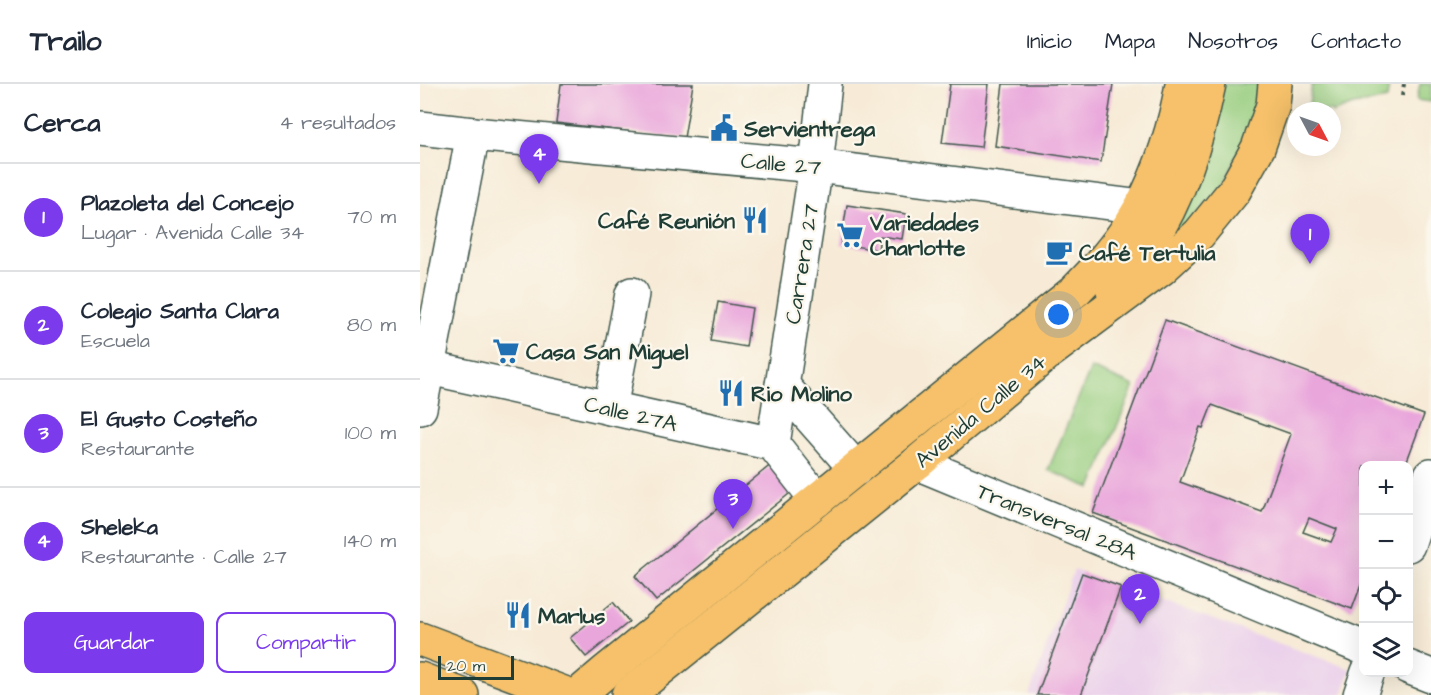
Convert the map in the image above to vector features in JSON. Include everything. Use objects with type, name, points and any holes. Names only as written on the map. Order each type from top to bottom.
[{"type":"main road","name":"Avenida Calle 34","points":[[578,695],[1075,291],[1094,272],[1142,207],[1169,138],[1182,84]]},
{"type":"main road","points":[[1049,352],[1108,296],[1147,248],[1168,213],[1197,136],[1209,84]]},
{"type":"main road","name":"Avenida Calle 34","points":[[628,695],[918,463],[1049,352],[1161,269],[1199,234],[1234,191],[1258,148],[1273,105],[1275,84]]},
{"type":"main road","points":[[420,639],[569,695]]},
{"type":"main road","points":[[420,678],[462,695]]},
{"type":"street","name":"Carrera 27","points":[[773,444],[816,166],[825,84]]},
{"type":"street","name":"Calle 27","points":[[420,128],[816,166],[1142,207]]},
{"type":"street","points":[[420,408],[424,367],[473,134]]},
{"type":"street","points":[[610,408],[632,294]]},
{"type":"street","name":"Calle 27A","points":[[424,367],[773,444]]},
{"type":"street","points":[[782,385],[856,469]]},
{"type":"street","points":[[773,444],[817,500]]},
{"type":"street","name":"Transversal 28A","points":[[918,463],[1359,646]]},
{"type":"street","points":[[1413,530],[1431,475]]},
{"type":"street","points":[[1413,669],[1431,676]]},
{"type":"street","points":[[1360,695],[1366,677]]},
{"type":"path","points":[[1402,96],[1404,84]]},
{"type":"shaded area","points":[[1074,570],[1351,669],[1342,695],[1029,695]]},
{"type":"green space","points":[[1217,84],[1268,84],[1223,187],[1140,272]]},
{"type":"green space","points":[[1312,84],[1389,84],[1387,99],[1341,110],[1341,102],[1309,102]]},
{"type":"green space","points":[[1420,84],[1431,84],[1431,102],[1417,100]]},
{"type":"green space","points":[[1091,368],[1134,386],[1091,488],[1048,470]]},
{"type":"building","points":[[561,84],[693,84],[684,138],[556,123]]},
{"type":"building","points":[[950,84],[989,84],[981,147],[942,143]]},
{"type":"building","points":[[1003,84],[1113,84],[1101,162],[995,146]]},
{"type":"building","points":[[847,205],[906,214],[902,239],[880,236],[878,250],[841,244]]},
{"type":"building","points":[[718,302],[752,308],[746,347],[711,341]]},
{"type":"building","points":[[1165,320],[1424,415],[1407,461],[1359,461],[1359,590],[1352,609],[1093,513]],"holes":[[[1212,405],[1291,434],[1262,512],[1180,482],[1200,427],[1203,428]],[[1309,518],[1337,529],[1331,542],[1303,532]]]},
{"type":"building","points":[[773,463],[794,490],[656,601],[635,576]]},
{"type":"building","points":[[1082,573],[1121,587],[1081,695],[1037,695]]},
{"type":"building","points":[[613,602],[629,622],[586,657],[570,638]]},
{"type":"place","name":"Servientrega","points":[[724,128]]},
{"type":"place","name":"Sheleka","points":[[539,184]]},
{"type":"place","name":"Café Reunión","points":[[755,220]]},
{"type":"place","name":"Variedades Charlotte","points":[[850,235]]},
{"type":"place","name":"Café Tertulia","points":[[1059,252]]},
{"type":"place","name":"Plazoleta del Concejo","points":[[1310,264]]},
{"type":"place","name":"Casa San Miguel","points":[[506,351]]},
{"type":"place","name":"Rio Molino","points":[[731,393]]},
{"type":"place","name":"El Gusto Costeño","points":[[733,529]]},
{"type":"place","name":"Marlus","points":[[518,615]]},
{"type":"place","name":"Colegio Santa Clara","points":[[1140,624]]}]
